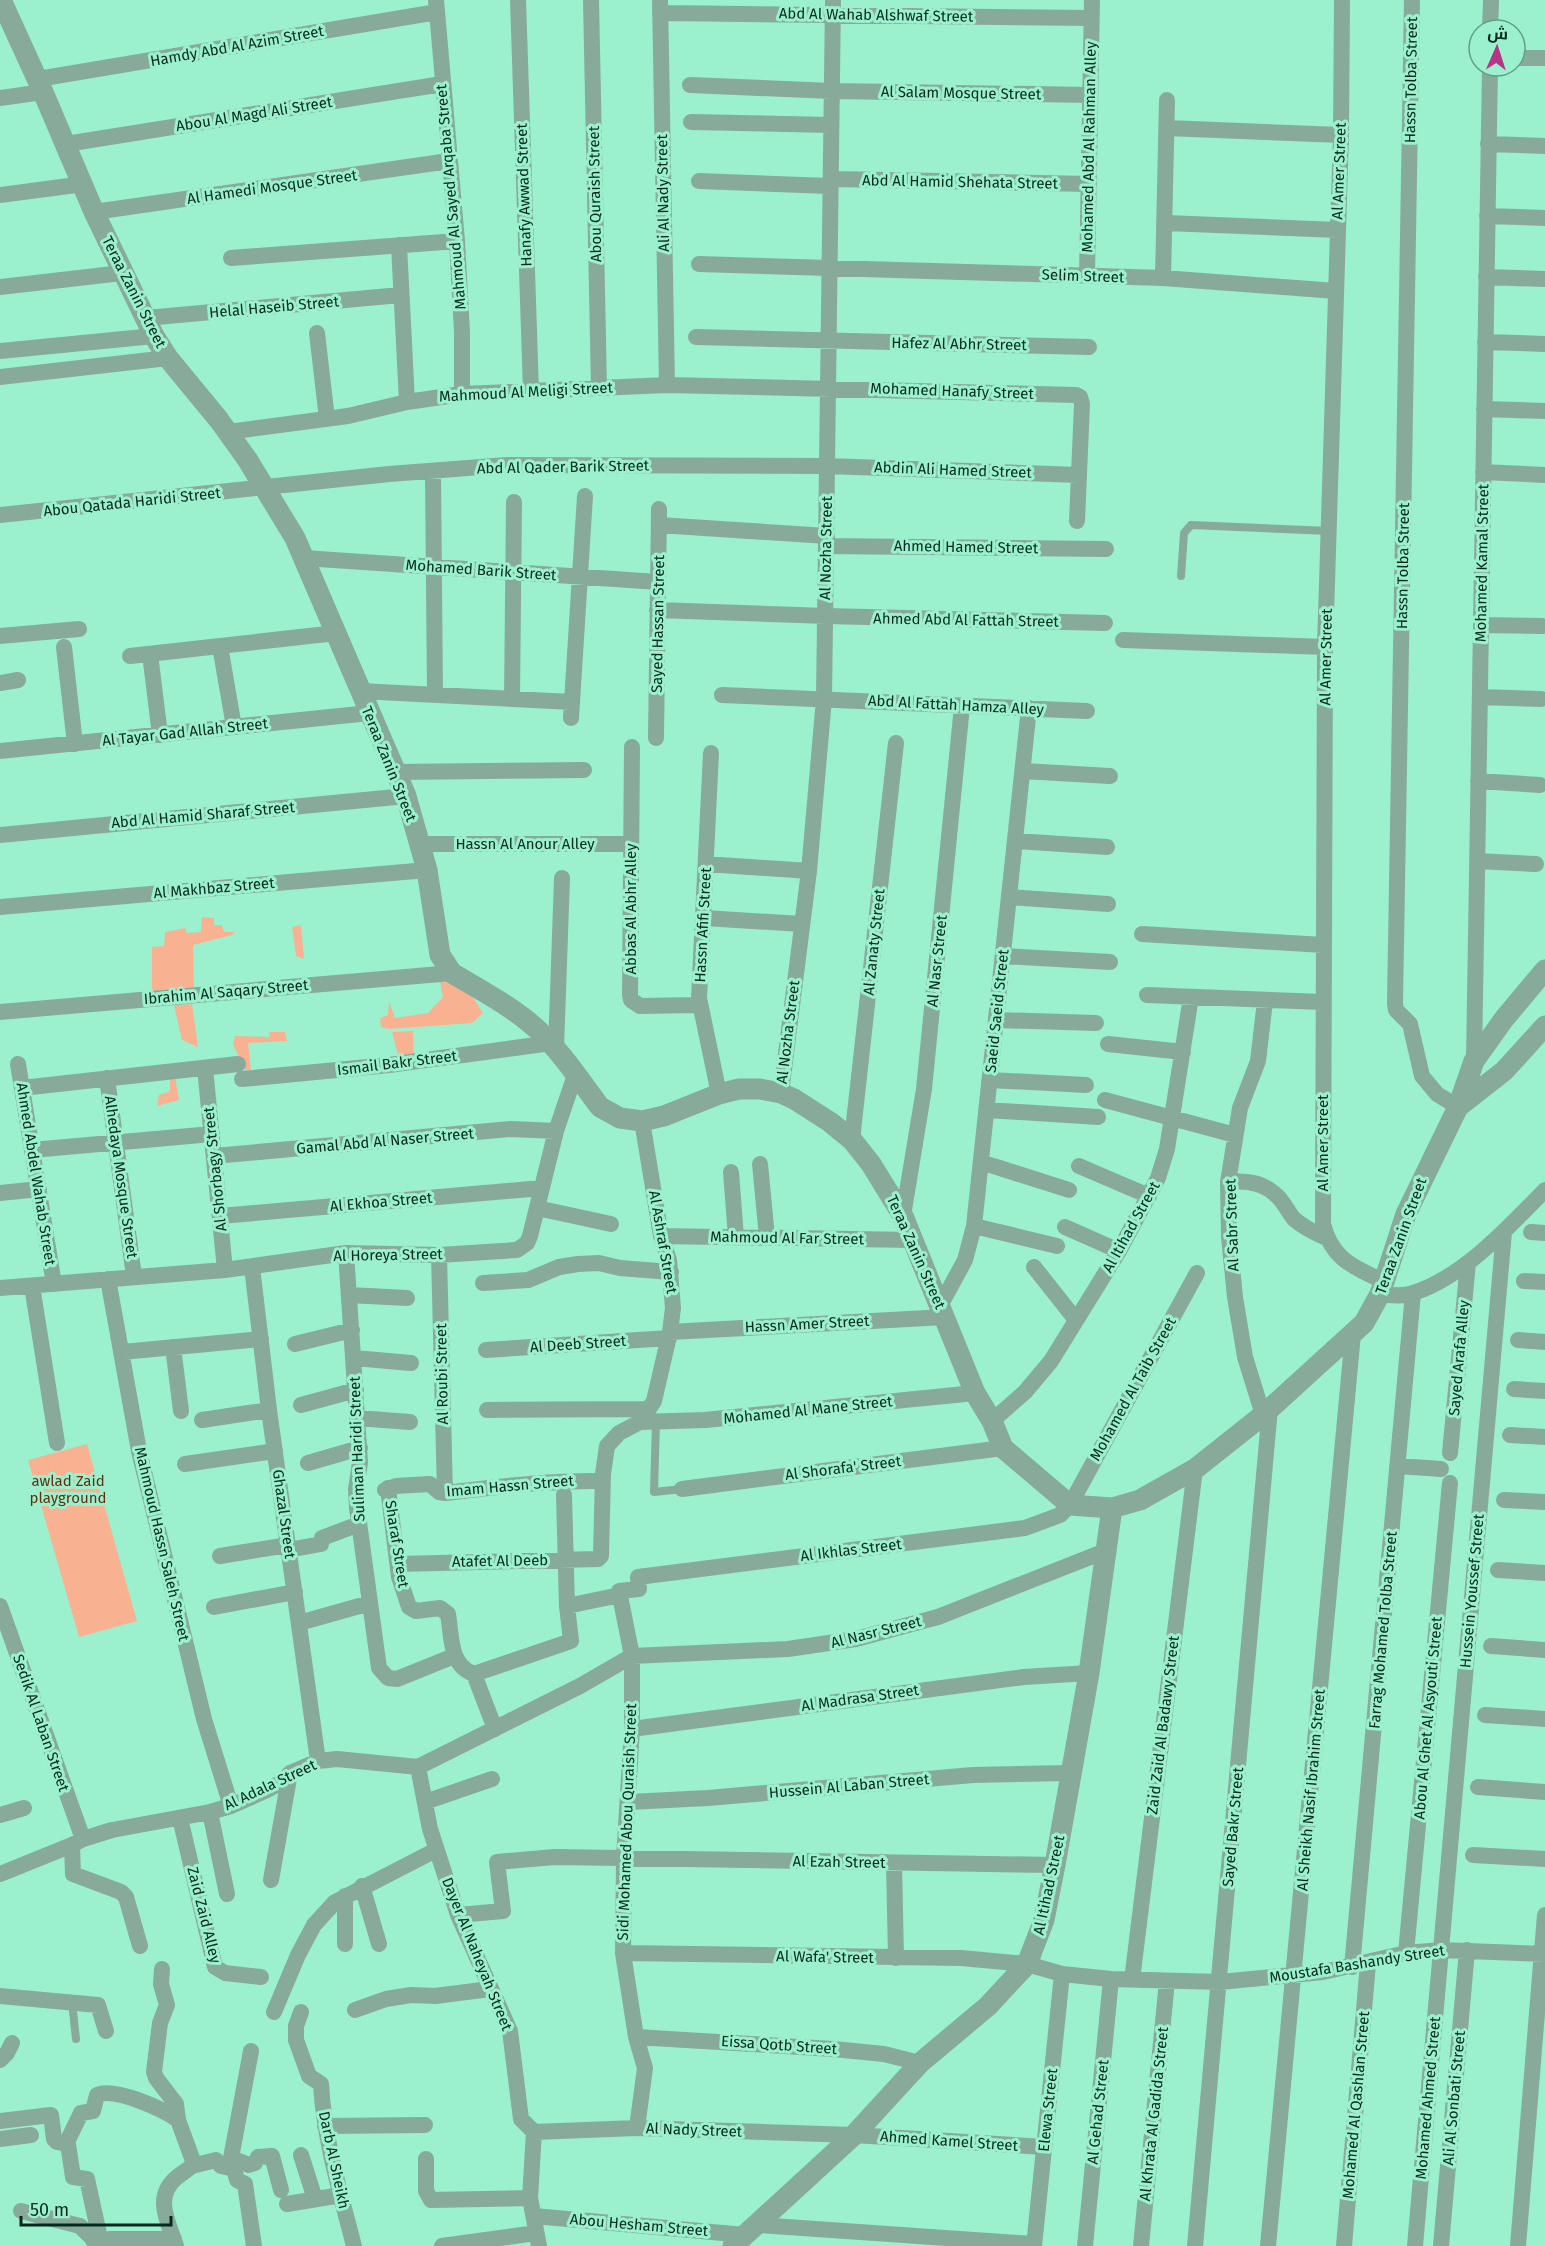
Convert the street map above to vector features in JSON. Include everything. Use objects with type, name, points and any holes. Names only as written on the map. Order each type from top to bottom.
[{"type":"street","name":"Hanafy Awwad Street","points":[[518,0],[531,391]]},
{"type":"street","name":"Abou Quraish Street","points":[[591,0],[599,388]]},
{"type":"street","name":"Mohamed Abd Al Rahman Alley","points":[[1087,276],[1092,0]]},
{"type":"street","name":"Al Amer Street","points":[[1327,1238],[1323,1224],[1325,647],[1341,135],[1342,0]]},
{"type":"street","name":"Hassn Tolba Street","points":[[1412,0],[1395,1003],[1396,1010],[1410,1024],[1422,1076],[1437,1094],[1458,1107]]},
{"type":"street","points":[[1491,0],[1491,18]]},
{"type":"street","name":"Mahmoud Al Sayed Arqaba Street","points":[[436,6],[458,241],[462,394]]},
{"type":"street","name":"Hamdy Abd Al Azim Street","points":[[0,98],[41,86],[436,6]]},
{"type":"street","name":"Abd Al Wahab Alshwaf Street","points":[[660,6],[833,7],[1091,18]]},
{"type":"street","name":"Ali Al Nady Street","points":[[660,6],[667,385]]},
{"type":"street","name":"Al Nozha Street","points":[[781,1093],[808,871],[825,699],[833,7]]},
{"type":"street","name":"Teraa Zanin Street","points":[[3,8],[41,86],[122,273],[150,327],[168,358],[228,432],[295,538],[406,796],[427,870],[440,955],[452,973],[524,1018],[553,1046],[600,1107],[620,1118],[642,1121],[664,1116],[719,1094],[750,1089],[781,1093],[794,1099],[852,1140],[872,1164],[903,1216],[975,1393],[992,1421],[1003,1448],[1070,1505],[1112,1508],[1140,1500],[1195,1469],[1266,1411],[1364,1323],[1383,1288],[1410,1205],[1458,1107],[1474,1060],[1504,1019],[1545,970]]},
{"type":"street","points":[[1527,57],[1545,58]]},
{"type":"street","name":"Mohamed Kamal Street","points":[[1474,1060],[1490,78]]},
{"type":"street","name":"Abou Al Magd Ali Street","points":[[66,144],[442,84]]},
{"type":"street","name":"Al Salam Mosque Street","points":[[690,85],[832,91],[1090,95]]},
{"type":"street","points":[[1163,278],[1167,100]]},
{"type":"street","points":[[691,122],[831,125]]},
{"type":"street","points":[[1167,128],[1341,135]]},
{"type":"street","points":[[1488,144],[1545,147]]},
{"type":"street","name":"Al Hamedi Mosque Street","points":[[94,212],[449,161]]},
{"type":"street","name":"Abd Al Hamid Shehata Street","points":[[699,181],[1089,184]]},
{"type":"street","points":[[0,195],[84,184]]},
{"type":"street","points":[[1487,216],[1545,218]]},
{"type":"street","points":[[1166,223],[1338,230]]},
{"type":"street","points":[[231,258],[458,241]]},
{"type":"street","points":[[399,245],[407,402]]},
{"type":"street","name":"Selim Street","points":[[699,264],[1163,278],[1336,291]]},
{"type":"street","points":[[0,287],[122,273]]},
{"type":"street","points":[[1486,277],[1544,279]]},
{"type":"street","name":"Helal Haseib Street","points":[[0,351],[150,327],[401,295]]},
{"type":"street","points":[[316,333],[327,419]]},
{"type":"street","name":"Hafez Al Abhr Street","points":[[696,337],[1089,347]]},
{"type":"street","points":[[1485,342],[1545,344]]},
{"type":"street","points":[[0,377],[168,358]]},
{"type":"street","name":"Mahmoud Al Meligi Street","points":[[228,432],[358,414],[407,402],[462,394],[667,385],[828,388]]},
{"type":"street","name":"Mohamed Hanafy Street","points":[[828,388],[1076,395],[1082,404],[1079,475]]},
{"type":"street","points":[[1484,409],[1545,411]]},
{"type":"street","name":"Abd Al Qader Barik Street","points":[[265,489],[378,475],[507,465],[827,466]]},
{"type":"street","name":"Abdin Ali Hamed Street","points":[[827,466],[1079,475]]},
{"type":"street","points":[[434,472],[435,695]]},
{"type":"street","points":[[1483,472],[1544,475]]},
{"type":"street","points":[[1077,521],[1079,475]]},
{"type":"street","name":"Abou Qatada Haridi Street","points":[[0,515],[265,489]]},
{"type":"street","points":[[360,691],[512,699],[571,710],[585,496]]},
{"type":"street","points":[[512,699],[514,502]]},
{"type":"street","name":"Ahmed Hamed Street","points":[[659,517],[826,541],[1107,549]]},
{"type":"street","name":"Sayed Hassan Street","points":[[657,738],[659,517]]},
{"type":"street","name":"Mohamed Barik Street","points":[[304,558],[658,582]]},
{"type":"street","name":"Ahmed Abd Al Fattah Street","points":[[657,610],[1106,624]]},
{"type":"street","points":[[1481,626],[1542,626]]},
{"type":"street","points":[[0,636],[79,629]]},
{"type":"street","points":[[130,656],[336,633]]},
{"type":"street","points":[[1123,640],[1325,647]]},
{"type":"street","points":[[220,646],[234,727]]},
{"type":"street","points":[[64,647],[75,744]]},
{"type":"street","points":[[150,654],[160,735]]},
{"type":"street","points":[[0,683],[18,681]]},
{"type":"street","name":"Abd Al Fattah Hamza Alley","points":[[722,695],[1087,711]]},
{"type":"street","points":[[1480,697],[1541,699]]},
{"type":"street","name":"Al Nasr Street","points":[[903,1216],[924,1089],[962,706]]},
{"type":"street","name":"Saeid Saeid Street","points":[[943,1311],[965,1260],[974,1226],[1029,708]]},
{"type":"street","name":"Al Tayar Gad Allah Street","points":[[0,752],[369,713]]},
{"type":"street","name":"Al Zanaty Street","points":[[852,1140],[896,744]]},
{"type":"street","name":"Abbas Al Abhr Alley","points":[[632,747],[632,1000],[640,1006],[699,1005]]},
{"type":"street","name":"Hassn Afifi Street","points":[[711,753],[699,1005],[719,1094]]},
{"type":"street","points":[[395,772],[584,770]]},
{"type":"street","points":[[1023,771],[1110,776]]},
{"type":"street","points":[[1478,781],[1540,785]]},
{"type":"street","name":"Abd Al Hamid Sharaf Street","points":[[0,834],[406,796]]},
{"type":"street","points":[[1015,841],[1107,847]]},
{"type":"street","name":"Hassn Al Anour Alley","points":[[420,844],[631,844]]},
{"type":"street","points":[[1477,861],[1536,864]]},
{"type":"street","points":[[706,864],[808,871]]},
{"type":"street","name":"Al Makhbaz Street","points":[[0,907],[427,870]]},
{"type":"street","points":[[553,1046],[562,878]]},
{"type":"street","points":[[1009,897],[1108,904]]},
{"type":"street","points":[[704,918],[802,924]]},
{"type":"street","points":[[1142,934],[1323,945]]},
{"type":"street","points":[[1003,957],[1110,962]]},
{"type":"street","name":"Ibrahim Al Saqary Street","points":[[0,1011],[452,973]]},
{"type":"street","points":[[1147,995],[1323,1002]]},
{"type":"street","name":"Al Itihad Street","points":[[992,1421],[1036,1381],[1051,1361],[1119,1251],[1162,1169],[1173,1118],[1191,997]]},
{"type":"street","name":"Al Sabr Street","points":[[1265,1001],[1258,1060],[1240,1108],[1228,1182],[1229,1237],[1235,1297],[1245,1357],[1266,1411]]},
{"type":"street","points":[[996,1020],[1095,1023]]},
{"type":"street","name":"Teraa Zanin Street","points":[[1458,1107],[1497,1077],[1545,1026]]},
{"type":"street","points":[[1108,1044],[1183,1052]]},
{"type":"street","name":"Ismail Bakr Street","points":[[22,1088],[205,1068],[240,1071],[389,1065],[553,1046]]},
{"type":"street","name":"Ahmed Abdel Wahab Street","points":[[18,1064],[54,1284]]},
{"type":"street","name":"Al Shorbagy Street","points":[[205,1068],[225,1270]]},
{"type":"street","name":"Al Horeya Street","points":[[0,1288],[225,1270],[346,1254],[439,1255],[523,1248],[530,1236],[556,1131],[575,1075]]},
{"type":"street","name":"Alhedaya Mosque Street","points":[[107,1078],[134,1276]]},
{"type":"street","points":[[990,1080],[1086,1085]]},
{"type":"street","points":[[1105,1100],[1235,1135]]},
{"type":"street","points":[[987,1110],[1098,1117]]},
{"type":"street","name":"Al Ashraf Street","points":[[642,1121],[670,1272],[673,1308],[669,1335],[649,1417]]},
{"type":"street","name":"Gamal Abd Al Naser Street","points":[[214,1156],[511,1129],[556,1131]]},
{"type":"street","points":[[32,1150],[212,1134]]},
{"type":"street","points":[[981,1162],[1069,1190]]},
{"type":"street","points":[[760,1164],[767,1237]]},
{"type":"street","points":[[1079,1166],[1149,1196]]},
{"type":"street","points":[[731,1172],[736,1237]]},
{"type":"street","points":[[1228,1182],[1243,1180],[1257,1183],[1270,1190],[1292,1217],[1308,1230],[1327,1238],[1346,1262],[1383,1288],[1413,1293],[1468,1263],[1504,1232],[1545,1190]]},
{"type":"street","name":"Al Ekhoa Street","points":[[220,1215],[542,1188]]},
{"type":"street","points":[[0,1193],[39,1189]]},
{"type":"street","points":[[537,1208],[611,1224]]},
{"type":"street","points":[[974,1226],[1058,1246]]},
{"type":"street","points":[[1065,1227],[1119,1251]]},
{"type":"street","name":"Hussein Youssef Street","points":[[1441,1950],[1504,1232]]},
{"type":"street","name":"Mahmoud Al Far Street","points":[[662,1236],[912,1240]]},
{"type":"street","name":"Suliman Haridi Street","points":[[346,1254],[360,1448],[356,1490],[379,1668],[388,1678],[397,1679],[454,1656]]},
{"type":"street","name":"Al Roubi Street","points":[[439,1255],[445,1493]]},
{"type":"street","points":[[483,1283],[528,1280],[559,1267],[578,1264],[599,1263],[620,1268],[670,1272]]},
{"type":"street","name":"Sayed Arafa Alley","points":[[1450,1453],[1468,1263]]},
{"type":"street","name":"Ghazal Street","points":[[252,1267],[269,1410],[318,1761]]},
{"type":"street","points":[[1034,1267],[1076,1320]]},
{"type":"street","name":"Mohamed Al Taib Street","points":[[1070,1505],[1197,1273]]},
{"type":"street","name":"Mahmoud Hassn Saleh Street","points":[[108,1279],[139,1451],[204,1719],[231,1806]]},
{"type":"street","points":[[1524,1281],[1545,1282]]},
{"type":"street","points":[[32,1286],[57,1443]]},
{"type":"street","name":"Farrag Mohamed Tolba Street","points":[[1360,1965],[1413,1293]]},
{"type":"street","points":[[349,1295],[407,1298]]},
{"type":"street","name":"Hassn Amer Street","points":[[669,1335],[943,1311]]},
{"type":"street","points":[[295,1344],[352,1330]]},
{"type":"street","name":"Al Sheikh Nasif Ibrahim Street","points":[[1268,2246],[1353,1334]]},
{"type":"street","name":"Al Deeb Street","points":[[486,1350],[669,1335]]},
{"type":"street","points":[[122,1352],[261,1339]]},
{"type":"street","points":[[1518,1340],[1545,1342]]},
{"type":"street","points":[[173,1347],[181,1411]]},
{"type":"street","points":[[354,1358],[411,1363]]},
{"type":"street","points":[[1514,1389],[1545,1391]]},
{"type":"street","points":[[301,1405],[356,1390]]},
{"type":"street","name":"Mohamed Al Mane Street","points":[[487,1410],[705,1420],[975,1393]]},
{"type":"street","points":[[202,1420],[269,1410]]},
{"type":"street","name":"Sayed Bakr Street","points":[[1196,2246],[1220,1982],[1266,1411]]},
{"type":"street","points":[[602,1481],[607,1446],[619,1433],[649,1417]]},
{"type":"street","points":[[357,1418],[410,1422]]},
{"type":"street","points":[[1510,1435],[1545,1437]]},
{"type":"street","points":[[308,1463],[360,1448]]},
{"type":"street","name":"Al Shorafa' Street","points":[[682,1489],[1003,1448]]},
{"type":"street","points":[[185,1464],[275,1451]]},
{"type":"street","name":"Abou Al Ghet Al Asyouti Street","points":[[1398,1466],[1446,1476],[1407,1953]]},
{"type":"street","name":"Zaid Zaid Al Badawy Street","points":[[1132,1980],[1195,1469]]},
{"type":"street","name":"Imam Hassn Street","points":[[387,1489],[430,1484],[439,1492],[445,1493],[569,1480],[602,1481]]},
{"type":"street","name":"Atafet Al Deeb","points":[[398,1564],[598,1559],[601,1556],[602,1481]]},
{"type":"street","name":"Sharaf Street","points":[[387,1489],[399,1577],[411,1609],[416,1611],[440,1608],[448,1614],[454,1656]]},
{"type":"street","points":[[454,1656],[464,1670],[474,1674],[572,1641],[564,1560],[564,1495]]},
{"type":"street","points":[[1504,1500],[1545,1502]]},
{"type":"street","name":"Al Ikhlas Street","points":[[620,1594],[619,1591],[639,1588],[638,1577],[1025,1528],[1060,1515],[1070,1505]]},
{"type":"street","name":"Al Itihad Street","points":[[745,2235],[854,2135],[920,2063],[988,2006],[1026,1964],[1044,1920],[1055,1865],[1089,1674],[1108,1550],[1112,1508]]},
{"type":"street","points":[[220,1556],[321,1544],[322,1538],[359,1524]]},
{"type":"street","name":"Al Nasr Street","points":[[632,1656],[788,1649],[856,1639],[938,1617],[1108,1550]]},
{"type":"street","points":[[1498,1570],[1545,1573]]},
{"type":"street","points":[[214,1607],[295,1593]]},
{"type":"street","points":[[567,1606],[620,1594]]},
{"type":"street","name":"Sidi Mohamed Abou Quraish Street","points":[[620,1594],[632,1656],[632,1729],[624,1858],[623,1953],[636,2037],[645,2068],[637,2128]]},
{"type":"street","points":[[299,1623],[370,1603]]},
{"type":"street","name":"Sedik Al Laban Street","points":[[0,1606],[78,1842],[73,1874],[121,1892],[126,1897],[140,1946]]},
{"type":"street","points":[[1491,1646],[1545,1650]]},
{"type":"street","points":[[418,1767],[580,1686],[632,1656]]},
{"type":"street","points":[[474,1674],[495,1729]]},
{"type":"street","name":"Al Madrasa Street","points":[[632,1729],[1016,1678],[1089,1674]]},
{"type":"street","points":[[1485,1715],[1545,1719]]},
{"type":"street","name":"Al Adala Street","points":[[0,1874],[112,1830],[231,1806],[274,1786],[290,1773],[318,1761],[337,1759],[418,1767]]},
{"type":"street","name":"Dayer Al Naheyah Street","points":[[418,1767],[436,1850],[458,1915],[510,2031],[521,2119],[534,2132]]},
{"type":"street","points":[[271,1880],[290,1773]]},
{"type":"street","name":"Hussein Al Laban Street","points":[[629,1802],[708,1798],[973,1775],[1071,1773]]},
{"type":"street","points":[[425,1802],[492,1779]]},
{"type":"street","points":[[1478,1787],[1545,1792]]},
{"type":"street","points":[[0,1815],[24,1808]]},
{"type":"street","points":[[210,1812],[227,1894]]},
{"type":"street","name":"Zaid Zaid Alley","points":[[180,1818],[215,1967],[225,1973],[261,1977]]},
{"type":"street","points":[[274,2012],[298,1955],[314,1925],[335,1902],[362,1886],[436,1850]]},
{"type":"street","points":[[1473,1855],[1545,1859]]},
{"type":"street","name":"Al Ezah Street","points":[[458,1915],[503,1911],[497,1862],[576,1856],[1055,1865]]},
{"type":"street","points":[[894,1863],[896,1958]]},
{"type":"street","points":[[362,1886],[379,1944]]},
{"type":"street","points":[[345,1896],[345,1944]]},
{"type":"street","points":[[1518,2246],[1544,1954],[1545,1915]]},
{"type":"street","name":"Moustafa Bashandy Street","points":[[1026,1964],[1062,1974],[1111,1979],[1220,1982],[1294,1976],[1360,1965],[1407,1953],[1441,1950],[1544,1954]]},
{"type":"street","name":"Mohamed Ahmed Street","points":[[1415,2246],[1441,1950]]},
{"type":"street","name":"Ali Al Sonbati Street","points":[[1441,2246],[1467,1950]]},
{"type":"street","name":"Al Wafa' Street","points":[[623,1953],[961,1958],[1026,1964]]},
{"type":"street","name":"Mohamed Al Qashlan Street","points":[[1344,2246],[1360,1965]]},
{"type":"street","points":[[162,1969],[161,1984],[167,2004],[160,2023],[154,2072],[159,2084],[176,2104],[178,2120],[193,2161],[192,2166]]},
{"type":"street","name":"Elewa Street","points":[[1034,2245],[1062,1974]]},
{"type":"street","name":"Al Gehad Street","points":[[1085,2246],[1111,1979]]},
{"type":"street","name":"Al Khrata Al Gadida Street","points":[[1141,2246],[1167,1981]]},
{"type":"street","points":[[356,2010],[387,1999],[411,1995],[435,1996],[490,1989]]},
{"type":"street","points":[[0,1996],[99,2005],[106,2031]]},
{"type":"street","name":"Darb Al Sheikh","points":[[301,2012],[296,2026],[296,2040],[309,2076],[321,2084],[325,2126],[354,2246]]},
{"type":"street","name":"Eissa Qotb Street","points":[[636,2037],[844,2050],[884,2054],[920,2063]]},
{"type":"street","points":[[0,2060],[7,2054],[12,2043]]},
{"type":"street","points":[[251,2051],[232,2164],[237,2180],[245,2184],[254,2246]]},
{"type":"street","points":[[99,2245],[87,2179],[72,2176],[67,2142],[81,2113],[93,2111],[98,2095],[103,2092],[128,2097],[178,2120]]},
{"type":"street","points":[[0,2121],[49,2114],[54,2139],[57,2142],[67,2142]]},
{"type":"street","points":[[325,2126],[425,2125]]},
{"type":"street","name":"Al Nady Street","points":[[534,2132],[637,2128],[854,2135]]},
{"type":"street","points":[[442,2246],[536,2232],[530,2198],[534,2132]]},
{"type":"street","points":[[0,2139],[31,2135]]},
{"type":"street","name":"Ahmed Kamel Street","points":[[854,2135],[1044,2147]]},
{"type":"street","points":[[301,2155],[315,2199]]},
{"type":"street","points":[[99,2245],[109,2239],[175,2242],[167,2226],[164,2213],[164,2199],[168,2188],[175,2179],[192,2166],[216,2160],[221,2166],[249,2165],[255,2163],[258,2157],[272,2156],[284,2197],[315,2199],[341,2195]]},
{"type":"street","points":[[426,2160],[426,2191],[431,2200],[530,2198]]},
{"type":"street","points":[[21,2211],[80,2226],[99,2245]]},
{"type":"street","name":"Abou Hesham Street","points":[[536,2232],[745,2235],[1034,2245]]},
{"type":"lane","points":[[1181,576],[1184,533],[1191,525],[1330,531]]},
{"type":"lane","points":[[649,1417],[654,1492],[682,1489]]},
{"type":"lane","points":[[72,2002],[76,2039]]},
{"type":"green space","points":[[202,917],[214,918],[214,925],[222,925],[224,932],[235,932],[232,935],[193,945],[194,992],[152,995],[152,947],[164,946],[165,932],[185,928],[187,933],[201,932]]},
{"type":"green space","points":[[301,925],[304,959],[296,956],[292,927]]},
{"type":"green space","points":[[440,982],[464,983],[483,1013],[472,1023],[389,1029],[381,1027],[380,1018],[388,1015],[389,1001],[395,1018],[428,1013],[443,997]]},
{"type":"green space","points":[[192,1004],[198,1047],[182,1040],[174,1005]]},
{"type":"green space","points":[[413,1031],[414,1056],[399,1059],[392,1032]]},
{"type":"green space","points":[[269,1032],[285,1032],[287,1041],[248,1043],[251,1070],[245,1070],[233,1044],[235,1036],[270,1037]]},
{"type":"green space","points":[[170,1077],[175,1077],[179,1100],[157,1106],[159,1095],[170,1091]]},
{"type":"green space","name":"awlad Zaid playground","points":[[87,1444],[137,1621],[79,1637],[28,1460]]}]
